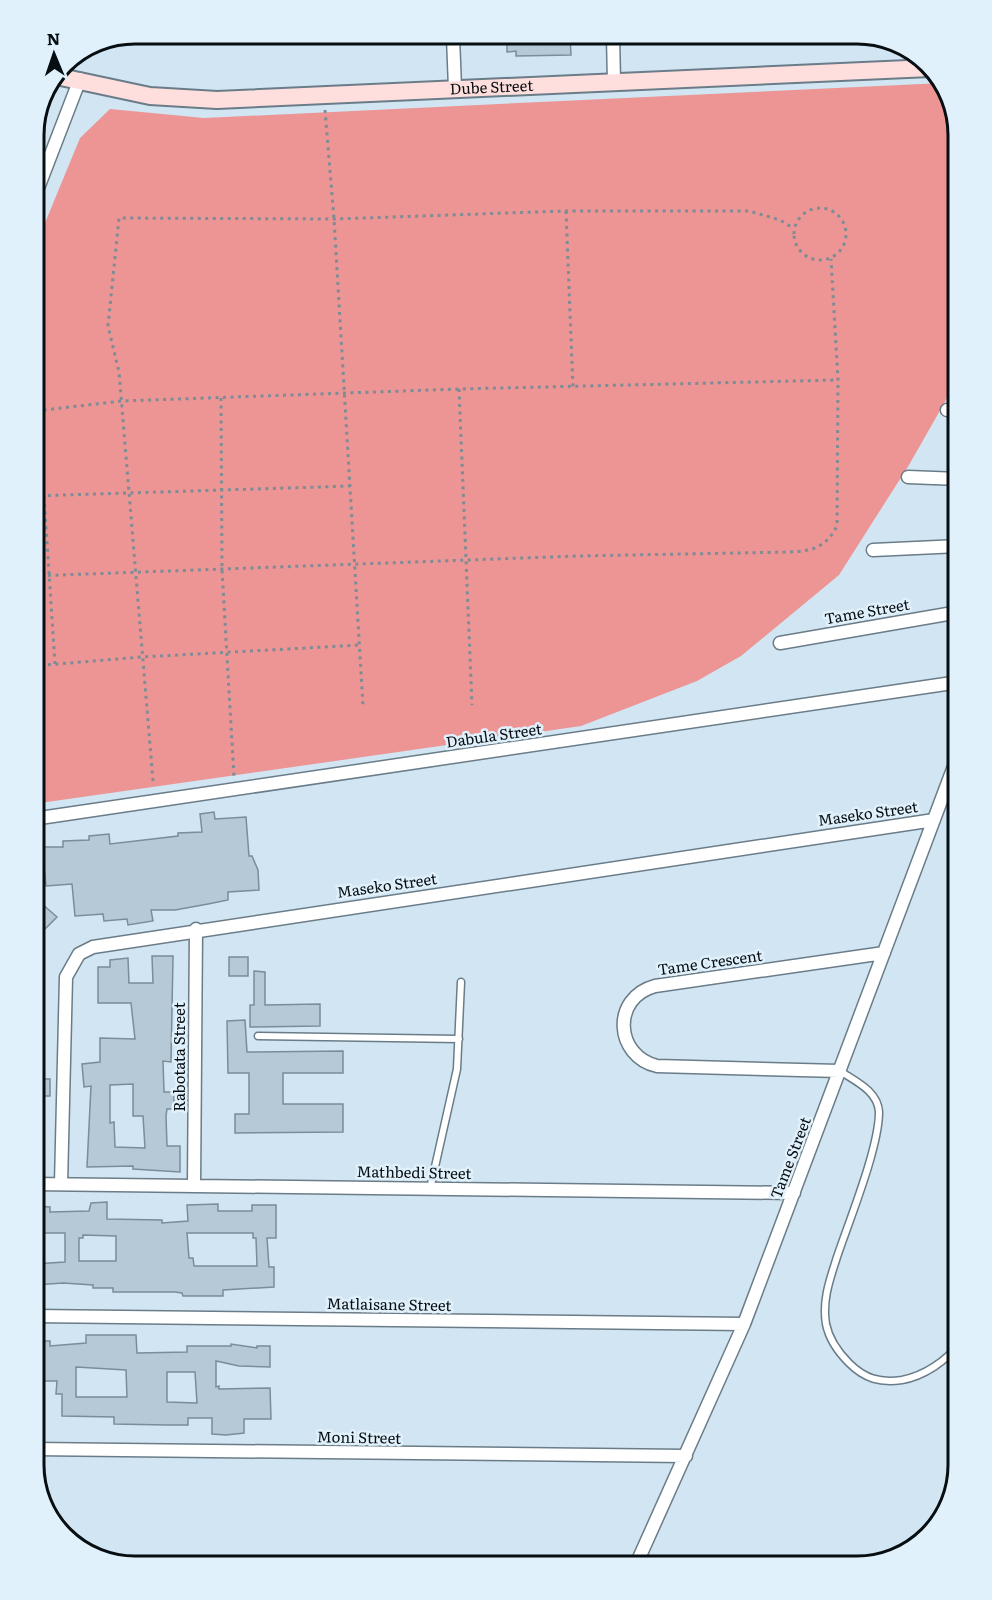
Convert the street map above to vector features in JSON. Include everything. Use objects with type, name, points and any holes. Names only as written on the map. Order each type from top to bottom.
[{"type":"street","points":[[453,44],[455,88]]},
{"type":"street","points":[[613,44],[614,82]]},
{"type":"street","points":[[913,62],[913,69]]},
{"type":"street","name":"Dube Street","points":[[84,81],[171,99],[240,100],[455,88],[921,69]]},
{"type":"street","points":[[44,173],[78,84]]},
{"type":"street","points":[[909,477],[948,479]]},
{"type":"street","points":[[873,550],[948,547]]},
{"type":"street","name":"Tame Street","points":[[780,643],[948,614]]},
{"type":"street","name":"Dabula Street","points":[[44,817],[948,684]]},
{"type":"street","name":"Tame Street","points":[[640,1556],[744,1324],[948,782]]},
{"type":"street","name":"Maseko Street","points":[[61,1184],[65,987],[69,968],[79,954],[93,947],[196,929],[934,819]]},
{"type":"street","name":"Rabotata Street","points":[[194,1186],[196,929]]},
{"type":"street","name":"Tame Crescent","points":[[839,1071],[657,1066],[644,1063],[631,1051],[624,1018],[626,1007],[636,993],[655,986],[884,953]]},
{"type":"street","name":"Mathbedi Street","points":[[44,1184],[794,1193]]},
{"type":"street","name":"Matlaisane Street","points":[[44,1316],[744,1324]]},
{"type":"street","name":"Moni Street","points":[[44,1449],[686,1456]]},
{"type":"lane","points":[[430,1188],[457,1069],[461,982]]},
{"type":"lane","points":[[258,1036],[459,1040]]},
{"type":"lane","points":[[839,1071],[868,1090],[878,1104],[879,1113],[869,1157],[828,1283],[825,1309],[831,1338],[838,1350],[865,1377],[878,1381],[911,1378],[948,1356]]},
{"type":"path","points":[[324,96],[334,219],[363,706]]},
{"type":"path","points":[[826,209],[836,214],[846,231],[845,242],[840,251],[831,259],[823,261],[810,258],[797,247],[792,236],[794,222],[802,213],[826,209]]},
{"type":"path","points":[[566,211],[573,388]]},
{"type":"path","points":[[153,781],[141,657],[122,401],[119,372],[108,326],[119,218],[334,219],[566,211],[749,211],[780,220],[794,228]]},
{"type":"path","points":[[44,575],[790,552],[817,549],[826,543],[837,525],[838,380],[831,259]]},
{"type":"path","points":[[44,410],[122,401],[345,395],[459,389],[838,380]]},
{"type":"path","points":[[459,389],[472,705]]},
{"type":"path","points":[[221,398],[222,570],[235,790]]},
{"type":"path","points":[[55,664],[44,495],[350,486]]},
{"type":"path","points":[[44,665],[141,657],[360,645]]},
{"type":"shaded area","points":[[933,83],[939,94],[948,122],[948,396],[909,465],[839,575],[741,656],[697,681],[581,726],[44,802],[44,225],[80,138],[110,109],[204,118]]},
{"type":"building","points":[[507,44],[570,44],[571,55],[516,56],[516,51],[507,52]]},
{"type":"building","points":[[214,812],[215,819],[246,817],[249,856],[252,856],[258,870],[259,890],[228,892],[228,900],[208,904],[175,910],[151,910],[153,921],[128,925],[127,919],[104,921],[103,914],[75,916],[72,884],[46,886],[44,847],[63,847],[63,841],[89,840],[89,836],[109,834],[110,844],[178,836],[178,833],[202,832],[200,814]]},
{"type":"building","points":[[44,906],[57,917],[44,930]]},
{"type":"building","points":[[152,956],[173,956],[171,1062],[163,1061],[164,1092],[174,1092],[174,1109],[167,1109],[166,1116],[167,1146],[180,1146],[180,1172],[133,1169],[133,1166],[87,1167],[91,1086],[84,1087],[82,1064],[100,1062],[100,1038],[135,1039],[131,1003],[98,1003],[98,967],[110,967],[110,960],[128,958],[129,983],[153,983]],"holes":[[[133,1084],[133,1116],[143,1116],[145,1148],[115,1147],[114,1122],[110,1123],[110,1085]]]},
{"type":"building","points":[[229,957],[248,957],[248,976],[229,976]]},
{"type":"building","points":[[254,971],[265,972],[265,1005],[320,1004],[320,1026],[250,1027],[250,1005],[254,1005]]},
{"type":"building","points":[[245,1020],[247,1052],[343,1051],[343,1073],[283,1073],[283,1104],[343,1104],[343,1132],[235,1133],[235,1114],[249,1114],[249,1073],[228,1073],[227,1021]]},
{"type":"building","points":[[44,1079],[50,1079],[50,1096],[44,1096]]},
{"type":"building","points":[[107,1202],[107,1219],[162,1220],[162,1223],[188,1221],[187,1205],[218,1204],[218,1211],[252,1211],[252,1205],[276,1205],[276,1238],[267,1238],[269,1267],[274,1267],[274,1287],[223,1290],[223,1296],[183,1296],[182,1293],[175,1292],[113,1292],[113,1288],[93,1288],[93,1285],[44,1284],[44,1263],[65,1262],[65,1233],[44,1233],[44,1207],[50,1207],[50,1212],[89,1211],[91,1203]],"holes":[[[187,1233],[253,1233],[253,1238],[256,1238],[257,1266],[194,1266],[193,1258],[189,1258]],[[83,1235],[116,1236],[116,1261],[79,1261],[79,1238],[83,1238]]]},
{"type":"building","points":[[86,1335],[136,1335],[137,1353],[187,1352],[187,1346],[231,1346],[231,1344],[257,1348],[257,1346],[270,1346],[270,1367],[239,1366],[216,1361],[216,1387],[219,1386],[219,1389],[270,1388],[271,1419],[244,1419],[244,1433],[226,1435],[212,1434],[212,1418],[188,1418],[188,1425],[167,1425],[114,1424],[114,1417],[62,1416],[62,1394],[56,1394],[57,1381],[44,1381],[44,1341],[50,1341],[50,1346],[86,1343]],"holes":[[[76,1367],[126,1370],[127,1397],[76,1397]],[[167,1372],[195,1372],[197,1403],[167,1402]]]}]
